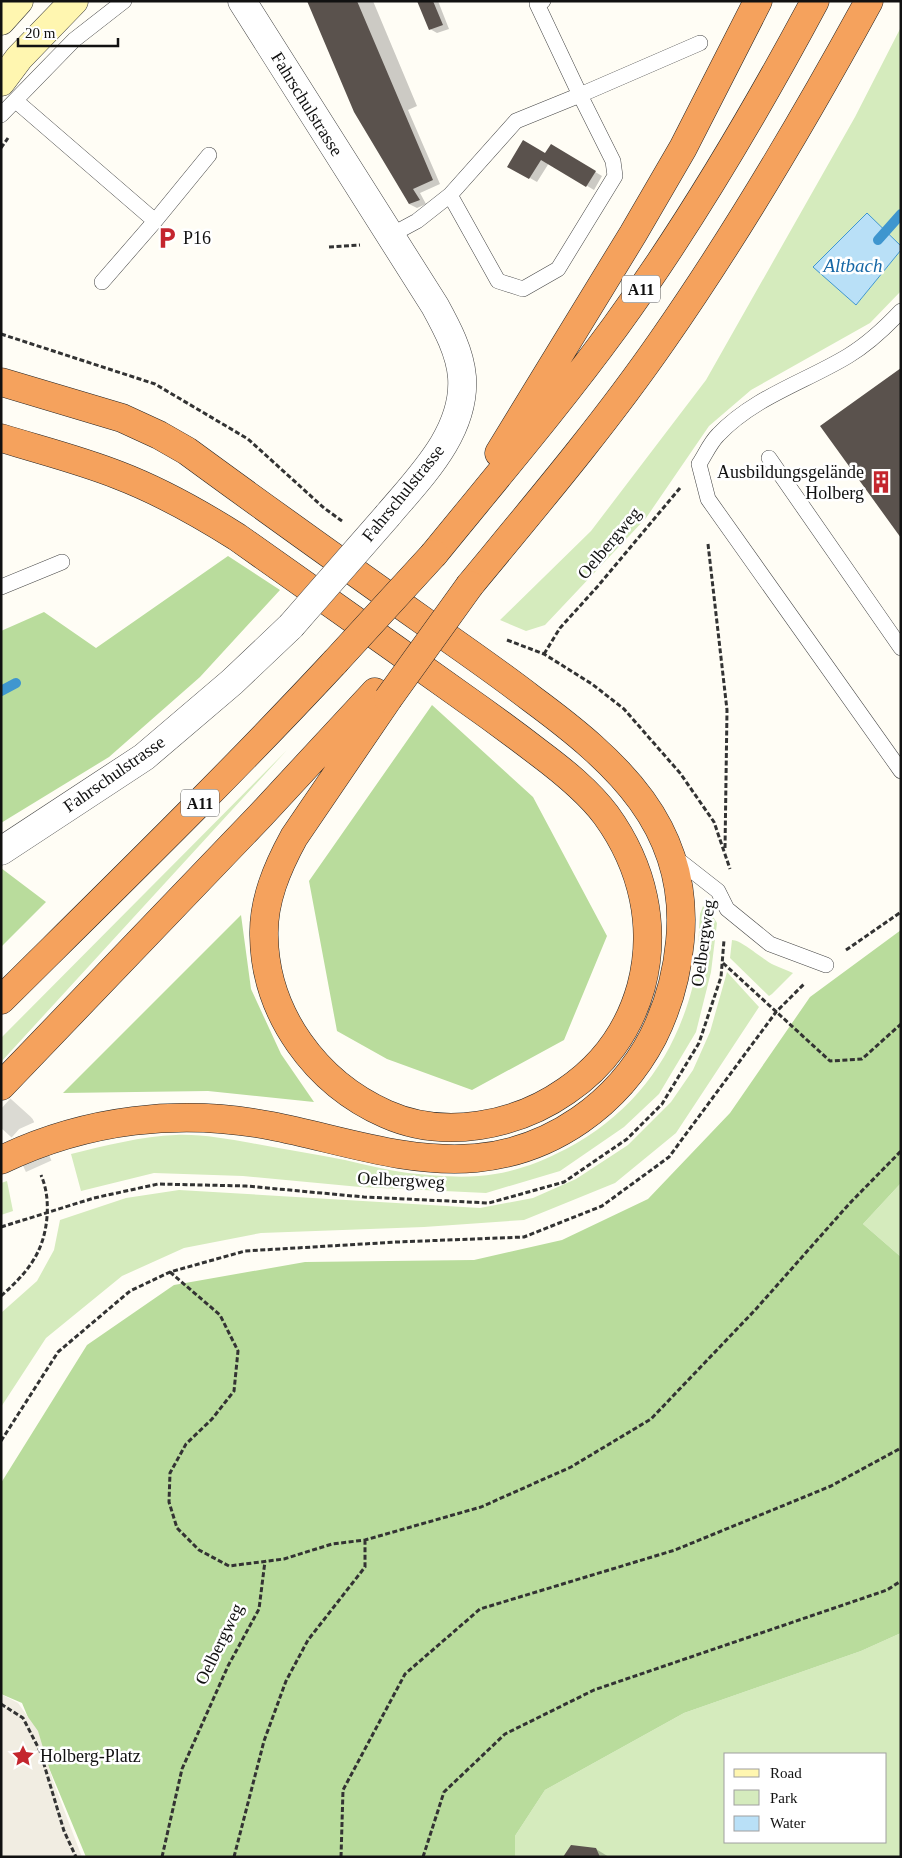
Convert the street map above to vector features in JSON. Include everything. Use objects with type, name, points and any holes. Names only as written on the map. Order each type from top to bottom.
[{"type":"highway","points":[[438,548],[633,234],[683,148],[758,1]]},
{"type":"highway","name":"A11","points":[[1,1000],[192,810],[336,662],[438,548],[544,420],[616,326],[666,252],[743,130],[815,1]]},
{"type":"highway","name":"A11","points":[[1,1086],[260,816],[383,694],[548,491],[622,396],[706,277],[823,86],[869,1]]},
{"type":"highway","points":[[1,1160],[46,1142],[99,1126],[126,1121],[180,1117],[235,1120],[385,1151],[414,1156],[445,1158],[476,1158],[504,1153],[555,1136],[598,1108],[636,1066],[662,1018],[676,974],[682,925],[681,900],[671,854],[656,823],[642,800],[622,776],[601,753],[572,728],[187,452],[159,435],[122,418],[3,383]]},
{"type":"highway","points":[[1,438],[118,474],[205,516],[502,725],[562,771],[606,814],[637,872],[647,916],[647,959],[638,999],[619,1037],[609,1052],[595,1067],[575,1085],[554,1099],[531,1111],[504,1120],[457,1127],[432,1126],[389,1116],[367,1104],[332,1079],[316,1065],[300,1046],[286,1023],[270,981],[264,942],[265,918],[271,888],[281,861],[383,694]]},
{"type":"main road","points":[[1,21],[19,1]]},
{"type":"main road","points":[[9,91],[19,58],[74,1]]},
{"type":"street","name":"Fahrschulstrasse","points":[[1,851],[144,757],[232,682],[291,626],[428,466],[447,438],[455,420],[461,396],[462,377],[450,334],[391,235],[242,1]]},
{"type":"lane","points":[[1,115],[9,91],[124,1]]},
{"type":"lane","points":[[450,195],[498,281],[523,289],[558,269],[616,176],[613,160],[536,4],[543,1]]},
{"type":"lane","points":[[391,235],[417,221],[450,195],[516,121],[700,43]]},
{"type":"lane","points":[[9,91],[154,221]]},
{"type":"lane","points":[[102,282],[209,155]]},
{"type":"lane","points":[[901,311],[880,333],[849,356],[791,384],[745,412],[717,436],[699,464],[708,498],[901,772]]},
{"type":"lane","points":[[769,458],[901,648]]},
{"type":"lane","points":[[1,587],[62,562]]},
{"type":"lane","points":[[671,854],[718,891],[727,909],[770,944],[826,965]]},
{"type":"path","name":"Oelbergweg","points":[[1,1227],[94,1198],[158,1184],[246,1186],[364,1197],[489,1203],[564,1182],[627,1138],[662,1104],[700,1043],[721,977],[730,868],[714,822],[680,773],[651,738],[624,709],[592,684],[544,654],[560,628],[598,586],[699,464]]},
{"type":"path","points":[[708,543],[727,710],[724,852]]},
{"type":"path","points":[[1,1441],[58,1352],[130,1291],[170,1272],[245,1251],[524,1237],[602,1206],[669,1158],[776,1012],[799,988],[826,965],[901,912]]},
{"type":"path","points":[[722,963],[830,1060],[862,1059],[901,1024]]},
{"type":"path","points":[[170,1272],[220,1315],[238,1351],[234,1391],[212,1419],[186,1444],[170,1473],[169,1502],[177,1528],[199,1550],[228,1566],[284,1558],[332,1544],[365,1540],[480,1507],[571,1467],[651,1419],[756,1309],[849,1204],[901,1151]]},
{"type":"path","points":[[1,1296],[20,1278],[42,1247],[48,1203],[39,1167]]},
{"type":"path","points":[[341,1857],[343,1790],[405,1674],[480,1609],[675,1550],[831,1486],[901,1448]]},
{"type":"path","points":[[234,1857],[264,1741],[286,1681],[308,1640],[365,1567],[365,1540]]},
{"type":"path","name":"Oelbergweg","points":[[162,1857],[182,1768],[228,1666],[259,1609],[265,1561]]},
{"type":"path","points":[[423,1857],[444,1792],[505,1734],[594,1690],[887,1590],[901,1581]]},
{"type":"path","points":[[1,1704],[23,1718],[40,1751],[64,1831],[76,1857]]},
{"type":"green space","points":[[901,27],[901,246],[886,231],[814,267],[856,305],[901,250],[901,291],[870,323],[751,390],[709,426],[646,518],[545,625],[526,631],[500,620],[591,531],[706,380],[855,117]]},
{"type":"green space","points":[[228,556],[280,590],[200,677],[109,757],[1,823],[1,631],[44,612],[96,648]]},
{"type":"green space","points":[[432,705],[533,797],[607,936],[564,1040],[472,1090],[387,1059],[337,1031],[309,881]]},
{"type":"green space","points":[[287,750],[1,1062],[1,1038]]},
{"type":"green space","points":[[1,868],[46,902],[1,947]]},
{"type":"green space","points":[[703,906],[709,910],[717,923],[711,972],[696,1032],[659,1094],[624,1127],[560,1171],[486,1193],[360,1187],[243,1176],[154,1173],[81,1191],[71,1154],[150,1137],[176,1135],[223,1138],[400,1172],[440,1176],[463,1177],[495,1174],[549,1157],[590,1135],[611,1119],[630,1102],[661,1062],[674,1039],[692,989],[697,961],[700,914]]},
{"type":"green space","points":[[241,915],[251,989],[281,1054],[314,1102],[208,1091],[63,1093]]},
{"type":"green space","points":[[901,930],[901,1183],[863,1224],[901,1257],[901,1633],[861,1651],[684,1713],[545,1790],[515,1836],[515,1857],[86,1857],[22,1703],[1,1694],[1,1483],[87,1345],[174,1285],[305,1262],[474,1260],[562,1240],[648,1199],[730,1113],[810,997]]},
{"type":"green space","points":[[732,940],[741,943],[774,965],[793,973],[769,996],[730,958]]},
{"type":"green space","points":[[727,972],[759,1007],[676,1133],[615,1183],[524,1220],[424,1227],[261,1233],[184,1248],[122,1276],[46,1338],[1,1407],[1,1313],[37,1281],[54,1250],[60,1220],[126,1198],[179,1190],[480,1208],[533,1198],[576,1179],[628,1145],[671,1102],[693,1070],[710,1032]]},
{"type":"green space","points":[[7,1181],[13,1211],[1,1215],[1,1183]]},
{"type":"green space","points":[[901,1183],[901,1257],[863,1224]]},
{"type":"green space","points":[[901,1633],[901,1857],[515,1857],[515,1836],[545,1790],[684,1713],[861,1651]]},
{"type":"shaded area","name":"Holberg-Platz","points":[[1,1694],[18,1703],[38,1731],[53,1781],[82,1857],[1,1857]]},
{"type":"water","name":"Altbach","points":[[867,213],[901,246],[901,250],[856,305],[813,267]]},
{"type":"building","points":[[307,1],[357,1],[433,180],[413,189],[420,200],[409,204],[354,112]]},
{"type":"building","points":[[417,1],[433,1],[443,25],[429,30]]},
{"type":"building","points":[[523,140],[545,153],[551,144],[596,171],[586,187],[541,160],[529,179],[507,167]]},
{"type":"building","name":"Ausbildungsgelände Holberg","points":[[901,368],[901,538],[820,426]]},
{"type":"building","points":[[571,1845],[596,1848],[600,1857],[563,1857]]},
{"type":"waterway","name":"Altbach","points":[[878,240],[901,214]]},
{"type":"waterway","name":"Altbach","points":[[1,691],[16,683]]},
{"type":"tunnel","points":[[1,1109],[21,1127],[39,1167]]},
{"type":"place","name":"P16","points":[[167,238]]},
{"type":"place","name":"Ausbildungsgelände Holberg","points":[[881,482]]},
{"type":"place","name":"Holberg-Platz","points":[[23,1756]]}]
